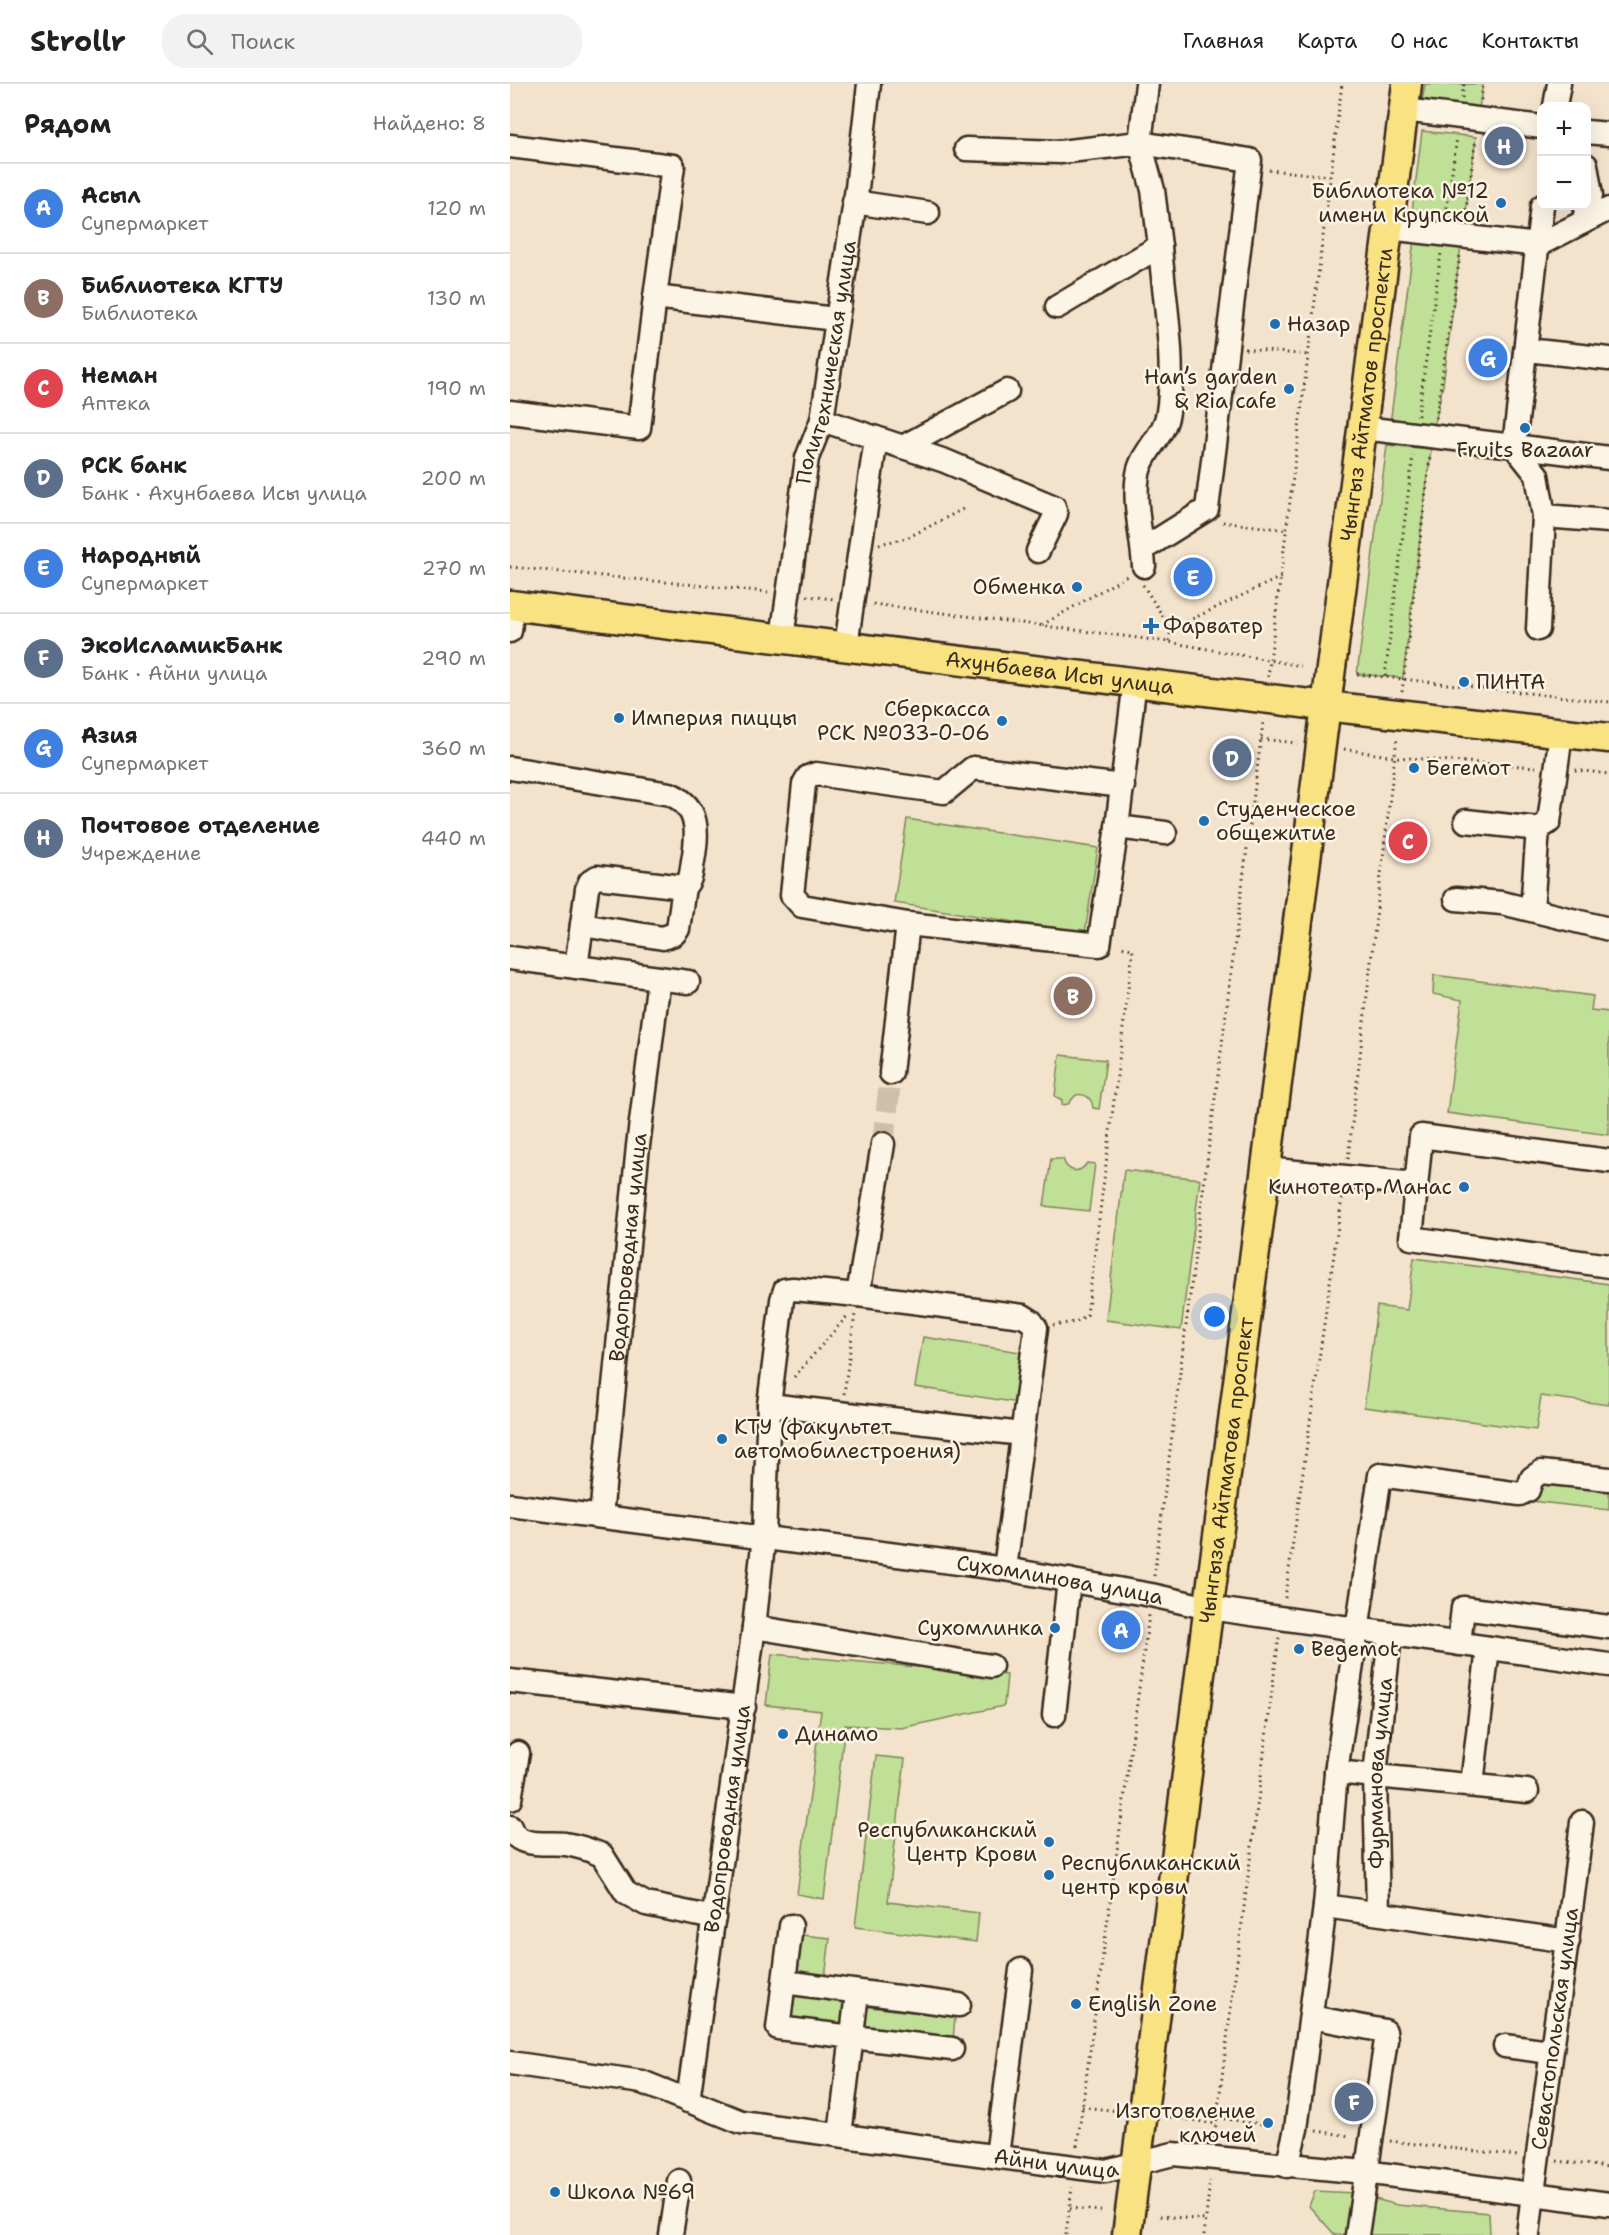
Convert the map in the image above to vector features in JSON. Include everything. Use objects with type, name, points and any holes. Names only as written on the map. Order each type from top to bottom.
[{"type":"main road","name":"Чынгыз Айтматов проспекти","points":[[1326,706],[1406,97]]},
{"type":"main road","name":"Ахунбаева Исы улица","points":[[511,614],[782,638],[1326,706],[1609,738]]},
{"type":"main road","name":"Чынгыза Айтматова проспект","points":[[1127,2235],[1326,706]]},
{"type":"street","name":"Политехническая улица","points":[[782,638],[807,458],[822,420],[869,84]]},
{"type":"street","points":[[1143,558],[1138,473],[1145,456],[1164,429],[1170,400],[1170,366],[1160,246],[1153,190],[1140,143],[1147,84]]},
{"type":"street","points":[[1556,102],[1559,84]]},
{"type":"street","points":[[1406,97],[1469,119],[1537,126]]},
{"type":"street","points":[[1591,132],[1609,134]]},
{"type":"street","points":[[966,149],[1059,152],[1140,143],[1250,160],[1207,508],[1143,558]]},
{"type":"street","points":[[510,146],[673,166],[639,428],[510,412]]},
{"type":"street","points":[[854,202],[928,213]]},
{"type":"street","points":[[1389,228],[1538,245],[1609,209]]},
{"type":"street","points":[[1538,629],[1544,516],[1537,474],[1514,446],[1542,210]]},
{"type":"street","points":[[1583,222],[1587,210]]},
{"type":"street","points":[[1057,307],[1160,246]]},
{"type":"street","points":[[655,297],[835,319]]},
{"type":"street","points":[[1527,350],[1609,359]]},
{"type":"street","points":[[903,447],[1007,391]]},
{"type":"street","points":[[822,420],[1010,487],[1054,507],[1055,516],[1038,551]]},
{"type":"street","points":[[1363,428],[1609,458]]},
{"type":"street","points":[[846,646],[876,438]]},
{"type":"street","points":[[1544,516],[1609,520]]},
{"type":"street","points":[[1122,786],[972,768],[944,792],[816,774],[808,777],[804,784],[792,895],[795,901],[802,906],[908,924],[1099,945],[1117,826],[1122,786],[1135,681]]},
{"type":"street","points":[[1466,821],[1538,829],[1549,822],[1561,733]]},
{"type":"street","points":[[510,768],[643,788],[680,798],[694,816],[697,838],[690,880],[684,887],[678,929],[674,934],[663,938],[582,925]]},
{"type":"street","points":[[1117,826],[1165,833]]},
{"type":"street","points":[[1532,909],[1538,829]]},
{"type":"street","points":[[576,967],[586,889],[590,882],[597,877],[684,887]]},
{"type":"street","points":[[1456,899],[1502,903],[1609,929]]},
{"type":"street","points":[[891,1073],[908,924]]},
{"type":"street","points":[[510,958],[688,982]]},
{"type":"street","name":"Водопроводная улица","points":[[601,1516],[638,1146],[659,978]]},
{"type":"street","points":[[1609,1161],[1421,1136],[1411,1238],[1609,1266]]},
{"type":"street","points":[[883,1144],[858,1295],[1023,1316],[1036,1328],[1005,1569]]},
{"type":"street","points":[[1266,1169],[1415,1184]]},
{"type":"street","name":"Водопроводная улица","points":[[688,2101],[754,1627],[764,1536],[770,1405],[785,1290],[801,1289],[858,1295]]},
{"type":"street","points":[[770,1405],[1022,1434]]},
{"type":"street","points":[[1287,2166],[1296,2129],[1325,1906],[1336,1772],[1380,1475],[1520,1494],[1527,1491],[1532,1478],[1541,1472],[1609,1479]]},
{"type":"street","name":"Сухомлинова улица","points":[[510,1505],[764,1536],[1005,1569],[1151,1595],[1209,1608],[1609,1665]]},
{"type":"street","points":[[1054,1715],[1069,1580]]},
{"type":"street","points":[[1459,1644],[1463,1608],[1609,1627]]},
{"type":"street","points":[[754,1627],[991,1666]]},
{"type":"street","name":"Фурманова улица","points":[[1378,1913],[1374,1775],[1390,1635]]},
{"type":"street","points":[[1472,1784],[1488,1648]]},
{"type":"street","points":[[510,1681],[744,1707]]},
{"type":"street","points":[[510,1800],[518,1753]]},
{"type":"street","points":[[1336,1772],[1527,1791]]},
{"type":"street","name":"Севастопольская улица","points":[[1528,2235],[1550,2052],[1568,1941],[1582,1822]]},
{"type":"street","points":[[510,1827],[513,1834],[522,1840],[565,1844],[602,1855],[626,1893],[646,1904],[714,1918]]},
{"type":"street","points":[[1325,1906],[1568,1941]]},
{"type":"street","points":[[791,1926],[778,2028],[952,2049]]},
{"type":"street","points":[[997,2157],[1021,1970]]},
{"type":"street","points":[[784,1982],[959,2005]]},
{"type":"street","points":[[840,2135],[857,1993]]},
{"type":"street","points":[[1311,2017],[1379,2028],[1385,2031],[1386,2040],[1357,2235]]},
{"type":"street","points":[[1505,2046],[1550,2052]]},
{"type":"street","name":"Айни улица","points":[[510,2063],[642,2082],[741,2121],[1106,2171],[1173,2154],[1365,2172],[1609,2204]]},
{"type":"street","points":[[671,2235],[678,2181]]},
{"type":"path","points":[[1268,682],[1342,84]]},
{"type":"path","points":[[1401,696],[1424,436],[1443,385],[1453,236],[1469,119],[1464,84]]},
{"type":"path","points":[[1385,676],[1424,436],[1469,119],[1483,84]]},
{"type":"path","points":[[1249,168],[1332,176]]},
{"type":"path","points":[[1227,348],[1309,355]]},
{"type":"path","points":[[860,548],[907,538],[963,509]]},
{"type":"path","points":[[1041,625],[1143,558]]},
{"type":"path","points":[[1143,558],[1141,582],[1171,629],[1169,642]]},
{"type":"path","points":[[510,567],[852,601],[1169,642],[1301,666]]},
{"type":"path","points":[[1171,629],[1281,577]]},
{"type":"path","points":[[1357,674],[1609,702]]},
{"type":"path","points":[[1077,2150],[1263,723]]},
{"type":"path","points":[[1214,2140],[1282,1619],[1346,1176],[1397,737]]},
{"type":"path","points":[[1261,738],[1297,743]]},
{"type":"path","points":[[1344,749],[1395,757],[1609,774]]},
{"type":"path","points":[[1036,1328],[1076,1322],[1087,1315],[1133,949],[1099,945]]},
{"type":"path","points":[[770,1405],[856,1306],[842,1413]]},
{"type":"path","points":[[1083,2107],[1122,2111]]},
{"type":"path","points":[[1170,2117],[1216,2124]]},
{"type":"path","points":[[1217,2118],[1609,2167]]},
{"type":"path","points":[[1204,2235],[1209,2181]]},
{"type":"path","points":[[1066,2235],[1072,2185]]},
{"type":"path","points":[[1069,2208],[1101,2211]]},
{"type":"path","points":[[1160,2216],[1206,2220]]},
{"type":"green space","points":[[1425,84],[1483,84],[1479,108],[1422,101]]},
{"type":"green space","points":[[1422,131],[1476,137],[1464,226],[1411,220]]},
{"type":"green space","points":[[1414,240],[1461,245],[1443,385],[1434,428],[1390,424]]},
{"type":"green space","points":[[1387,445],[1431,449],[1403,678],[1357,674]]},
{"type":"green space","points":[[907,819],[1098,848],[1085,933],[894,903]]},
{"type":"green space","points":[[1434,975],[1593,996],[1591,1010],[1609,1012],[1609,1135],[1447,1113],[1462,1000],[1433,994]]},
{"type":"green space","points":[[1060,1055],[1106,1060],[1099,1109],[1093,1108],[1090,1099],[1082,1095],[1076,1095],[1068,1104],[1062,1105],[1062,1100],[1055,1096]]},
{"type":"green space","points":[[1051,1159],[1063,1159],[1067,1167],[1074,1170],[1084,1167],[1087,1163],[1095,1164],[1089,1211],[1044,1206]]},
{"type":"green space","points":[[1124,1170],[1200,1179],[1181,1330],[1106,1320]]},
{"type":"green space","points":[[1414,1258],[1609,1284],[1609,1405],[1541,1396],[1536,1430],[1364,1407],[1377,1306],[1407,1310]]},
{"type":"green space","points":[[923,1337],[1027,1353],[1019,1403],[915,1387]]},
{"type":"green space","points":[[1534,1479],[1609,1482],[1609,1510],[1531,1501]]},
{"type":"green space","points":[[772,1654],[1007,1675],[1004,1706],[901,1728],[845,1725],[824,1899],[797,1894],[821,1711],[766,1705]]},
{"type":"green space","points":[[876,1756],[905,1759],[888,1902],[979,1913],[976,1942],[855,1927]]},
{"type":"green space","points":[[802,1935],[830,1938],[823,1994],[846,1998],[843,2024],[792,2018]]},
{"type":"green space","points":[[862,2006],[955,2017],[953,2041],[859,2029]]},
{"type":"green space","points":[[1315,2191],[1354,2193],[1397,2205],[1489,2213],[1490,2235],[1335,2235],[1309,2206]]},
{"type":"tunnel","points":[[883,1144],[891,1073]]},
{"type":"place","name":"Почтовое отделение","points":[[1504,146]]},
{"type":"place","name":"Библиотека №12 имени Крупской","points":[[1501,203]]},
{"type":"place","name":"Назар","points":[[1275,324]]},
{"type":"place","name":"Азия","points":[[1488,358]]},
{"type":"place","name":"Han’s garden & Ria cafe","points":[[1289,389]]},
{"type":"place","name":"Fruits Bazaar","points":[[1525,428]]},
{"type":"place","name":"Народный","points":[[1193,577]]},
{"type":"place","name":"Обменка","points":[[1077,587]]},
{"type":"place","name":"Фарватер","points":[[1151,626]]},
{"type":"place","name":"ПИНТА","points":[[1464,682]]},
{"type":"place","name":"Империя пиццы","points":[[619,718]]},
{"type":"place","name":"Сберкасса РСК №033-0-06","points":[[1002,721]]},
{"type":"place","name":"РСК банк","points":[[1232,758]]},
{"type":"place","name":"Бегемот","points":[[1414,768]]},
{"type":"place","name":"Студенческое общежитие","points":[[1204,821]]},
{"type":"place","name":"Неман","points":[[1408,841]]},
{"type":"place","name":"Библиотека КГТУ","points":[[1073,996]]},
{"type":"place","name":"Кинотеатр Манас","points":[[1464,1187]]},
{"type":"place","name":"КТУ (факультет автомобилестроения)","points":[[722,1439]]},
{"type":"place","name":"Сухомлинка","points":[[1055,1628]]},
{"type":"place","name":"Асыл","points":[[1121,1630]]},
{"type":"place","name":"Begemot","points":[[1299,1649]]},
{"type":"place","name":"Динамо","points":[[783,1734]]},
{"type":"place","name":"Республиканский Центр Крови","points":[[1049,1842]]},
{"type":"place","name":"Республиканский центр крови","points":[[1049,1875]]},
{"type":"place","name":"English Zone","points":[[1076,2004]]},
{"type":"place","name":"ЭкоИсламикБанк","points":[[1354,2102]]},
{"type":"place","name":"Изготовление ключей","points":[[1268,2123]]},
{"type":"place","name":"Школа №69","points":[[555,2192]]}]
